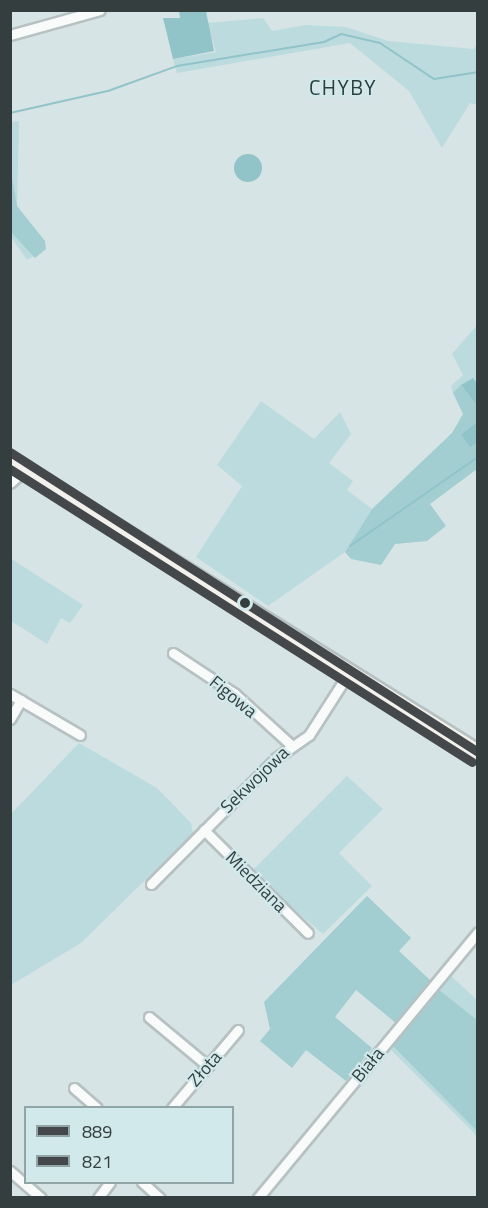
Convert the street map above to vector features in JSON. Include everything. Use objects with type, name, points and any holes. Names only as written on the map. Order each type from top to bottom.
[{"type":"street","points":[[10,35],[100,10]]},
{"type":"street","points":[[10,474],[17,460]]},
{"type":"street","points":[[10,483],[17,460]]},
{"type":"street","points":[[17,460],[477,752]]},
{"type":"street","name":"Figowa","points":[[173,653],[235,694],[291,745]]},
{"type":"street","name":"Sekwojowa","points":[[151,884],[291,745],[317,725],[350,671]]},
{"type":"street","points":[[10,694],[80,735]]},
{"type":"street","points":[[10,719],[21,700]]},
{"type":"street","name":"Miedziana","points":[[204,830],[308,933]]},
{"type":"street","name":"Biała","points":[[258,1197],[477,932]]},
{"type":"street","points":[[149,1017],[208,1066]]},
{"type":"street","name":"Złota","points":[[173,1106],[238,1030]]},
{"type":"street","points":[[74,1088],[96,1106]]},
{"type":"street","points":[[10,1171],[24,1183]]},
{"type":"street","points":[[26,1184],[41,1197]]},
{"type":"street","points":[[98,1197],[108,1184]]},
{"type":"street","points":[[144,1184],[160,1197]]},
{"type":"shaded area","points":[[179,11],[206,11],[214,51],[173,59],[163,18],[180,18]]},
{"type":"shaded area","points":[[263,18],[272,31],[305,25],[346,27],[388,41],[473,49],[477,45],[477,105],[470,103],[442,148],[409,91],[350,43],[177,73],[173,59],[216,52],[207,23]]},
{"type":"shaded area","points":[[19,121],[17,206],[46,249],[27,260],[11,237],[10,122]]},
{"type":"shaded area","points":[[248,154],[258,158],[262,168],[258,178],[248,182],[238,178],[234,168],[238,158]]},
{"type":"shaded area","points":[[10,167],[17,206],[45,241],[46,249],[35,258],[11,232]]},
{"type":"shaded area","points":[[477,325],[477,383],[472,378],[453,393],[451,386],[463,375],[452,354]]},
{"type":"shaded area","points":[[473,378],[477,383],[477,406],[461,385]]},
{"type":"shaded area","points":[[461,385],[477,406],[477,422],[461,434],[477,443],[477,469],[430,504],[446,526],[427,541],[395,544],[381,565],[351,559],[345,552],[372,509],[452,433],[463,414],[453,393]]},
{"type":"shaded area","points":[[261,401],[314,439],[340,412],[351,434],[329,463],[353,481],[347,490],[372,509],[345,552],[268,606],[196,557],[242,486],[217,465]]},
{"type":"shaded area","points":[[477,422],[477,443],[470,447],[461,434]]},
{"type":"shaded area","points":[[10,558],[83,605],[70,623],[61,618],[47,644],[11,621]]},
{"type":"shaded area","points":[[79,743],[157,788],[191,823],[193,833],[81,943],[11,985],[11,814]]},
{"type":"shaded area","points":[[347,776],[383,809],[339,853],[372,886],[323,934],[251,872]]},
{"type":"shaded area","points":[[367,896],[411,938],[399,951],[431,981],[397,1024],[356,990],[335,1017],[372,1048],[346,1081],[306,1050],[292,1068],[260,1041],[270,1029],[264,1002]]},
{"type":"shaded area","points":[[449,974],[477,1000],[477,1136],[389,1048]]},
{"type":"shaded area","points":[[439,990],[477,1020],[477,1131],[393,1046]]},
{"type":"waterway","points":[[10,113],[108,91],[177,66],[324,42],[341,34],[380,43],[434,79],[478,72]]},
{"type":"waterway","points":[[350,546],[478,457]]},
{"type":"transit line","name":"889","points":[[10,452],[478,752]]},
{"type":"transit line","name":"821","points":[[10,469],[472,762]]},
{"type":"district","name":"CHYBY","points":[[343,87]]}]
